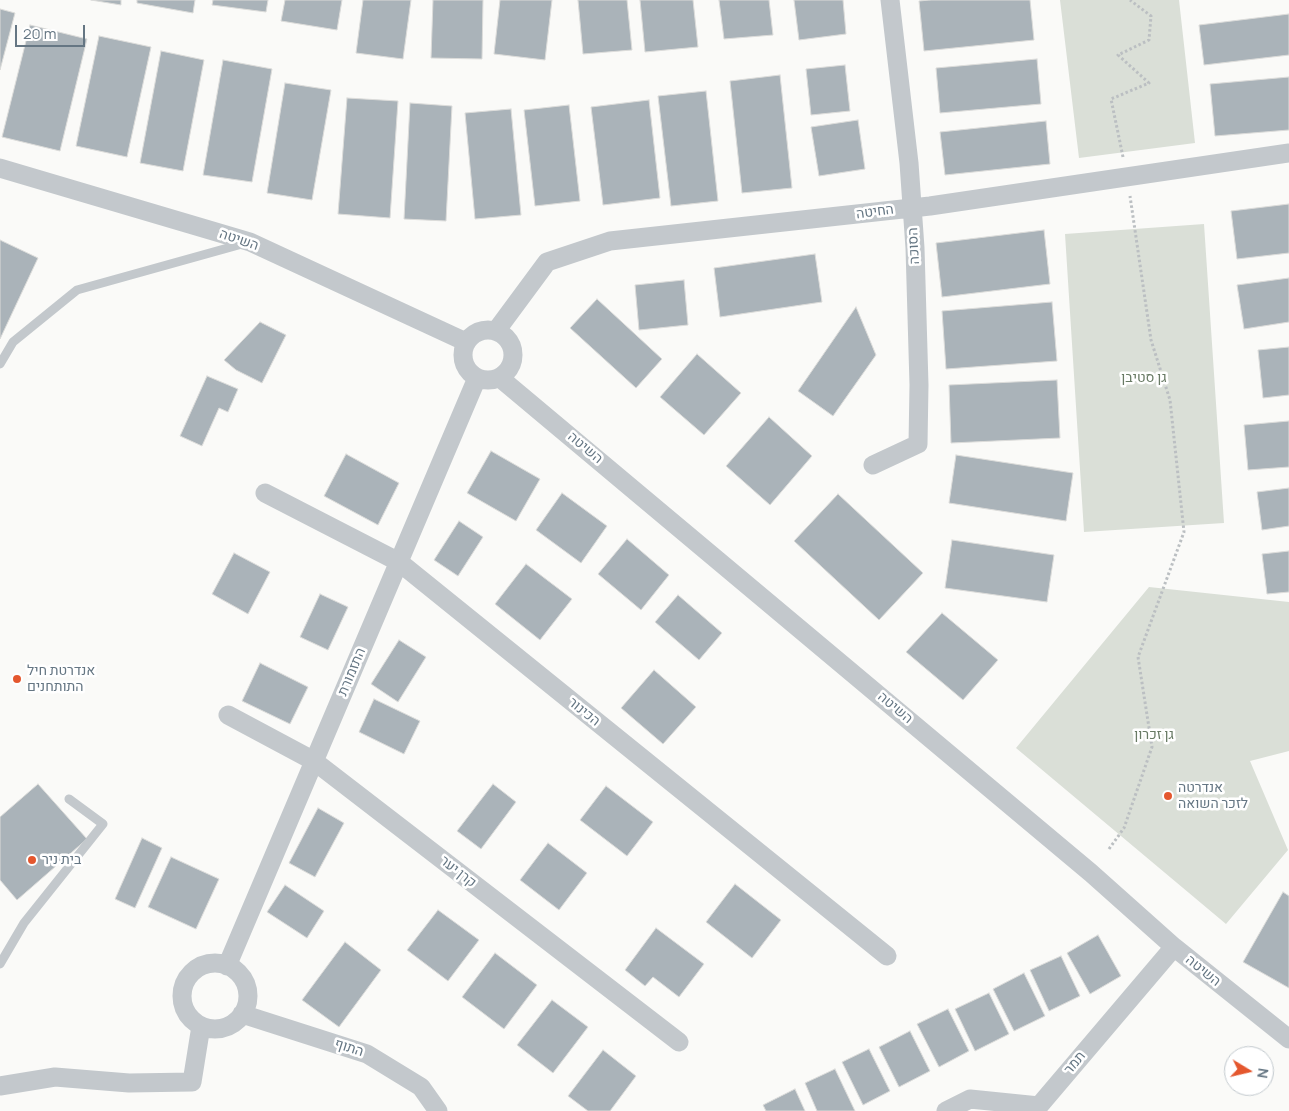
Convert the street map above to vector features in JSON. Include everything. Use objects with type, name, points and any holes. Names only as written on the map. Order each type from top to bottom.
[{"type":"street","name":"הסוכה","points":[[873,465],[918,444],[919,385],[915,248],[908,163],[890,0]]},
{"type":"street","name":"החיטה","points":[[496,331],[547,262],[610,241],[930,206],[1289,153]]},
{"type":"street","name":"השיטה","points":[[0,168],[250,242],[466,342]]},
{"type":"street","points":[[487,330],[496,331],[509,341],[513,349],[512,366],[500,378],[493,381],[484,381],[476,378],[465,367],[462,358],[463,350],[466,342],[472,336],[487,330]]},
{"type":"street","name":"התזמורת","points":[[227,966],[476,378]]},
{"type":"street","name":"השיטה","points":[[500,378],[1083,867],[1174,947],[1289,1039]]},
{"type":"street","name":"הכינור","points":[[265,493],[398,562],[887,956]]},
{"type":"street","name":"קרן יער","points":[[228,715],[314,761],[679,1042]]},
{"type":"street","name":"תמר","points":[[946,1111],[970,1099],[1038,1108],[1174,947]]},
{"type":"street","points":[[216,963],[235,970],[246,986],[248,996],[242,1014],[236,1022],[219,1029],[210,1029],[191,1020],[182,1000],[182,988],[187,978],[195,970],[205,965],[216,963]]},
{"type":"street","name":"התוף","points":[[242,1014],[367,1054],[420,1087],[438,1111]]},
{"type":"street","points":[[0,1086],[55,1077],[129,1083],[192,1082],[201,1026]]},
{"type":"lane","points":[[0,364],[13,342],[77,290],[250,242]]},
{"type":"lane","points":[[0,964],[24,923],[103,824],[70,799]]},
{"type":"path","points":[[1124,162],[1111,99],[1149,82],[1118,55],[1149,40],[1151,16],[1130,0]]},
{"type":"path","points":[[1109,849],[1124,828],[1152,747],[1138,657],[1184,532],[1170,400],[1151,340],[1130,194]]},
{"type":"green space","points":[[1060,0],[1179,0],[1195,143],[1079,158]]},
{"type":"green space","name":"גן סטיבן","points":[[1204,224],[1224,523],[1084,532],[1065,234]]},
{"type":"green space","name":"גן זכרון","points":[[1149,587],[1289,602],[1289,751],[1250,761],[1288,850],[1226,924],[1016,748]]},
{"type":"building","points":[[91,0],[121,0],[121,5]]},
{"type":"building","points":[[137,0],[195,0],[193,13],[137,3]]},
{"type":"building","points":[[213,0],[268,0],[266,12],[212,5]]},
{"type":"building","points":[[285,0],[342,0],[337,30],[281,21]]},
{"type":"building","points":[[363,0],[411,0],[403,59],[356,53]]},
{"type":"building","points":[[433,0],[483,0],[482,59],[431,58]]},
{"type":"building","points":[[500,0],[552,0],[545,60],[494,54]]},
{"type":"building","points":[[578,0],[627,0],[632,50],[583,54]]},
{"type":"building","points":[[640,0],[693,0],[698,47],[645,52]]},
{"type":"building","points":[[719,0],[769,0],[773,35],[724,39]]},
{"type":"building","points":[[794,0],[843,0],[846,34],[799,40]]},
{"type":"building","points":[[1030,0],[1034,40],[924,51],[919,1]]},
{"type":"building","points":[[0,9],[15,13],[0,70]]},
{"type":"building","points":[[1289,14],[1289,55],[1204,65],[1199,25]]},
{"type":"building","points":[[30,25],[87,39],[60,151],[2,137]]},
{"type":"building","points":[[99,36],[151,47],[127,157],[76,146]]},
{"type":"building","points":[[161,51],[204,60],[183,171],[140,163]]},
{"type":"building","points":[[1037,59],[1041,104],[940,113],[936,68]]},
{"type":"building","points":[[223,60],[272,69],[252,182],[203,175]]},
{"type":"building","points":[[845,65],[850,111],[811,115],[806,69]]},
{"type":"building","points":[[780,75],[792,188],[742,193],[730,81]]},
{"type":"building","points":[[1289,77],[1289,130],[1215,136],[1210,84]]},
{"type":"building","points":[[285,83],[331,90],[312,200],[267,193]]},
{"type":"building","points":[[706,91],[718,201],[671,206],[658,96]]},
{"type":"building","points":[[347,98],[398,101],[390,218],[338,214]]},
{"type":"building","points":[[649,100],[660,198],[603,205],[591,107]]},
{"type":"building","points":[[410,103],[452,106],[446,221],[404,219]]},
{"type":"building","points":[[569,105],[580,201],[535,206],[524,110]]},
{"type":"building","points":[[511,109],[521,215],[475,219],[465,113]]},
{"type":"building","points":[[858,120],[865,169],[819,176],[811,127]]},
{"type":"building","points":[[1046,121],[1050,164],[945,175],[940,132]]},
{"type":"building","points":[[1289,204],[1289,253],[1237,259],[1231,211]]},
{"type":"building","points":[[1044,230],[1050,284],[942,297],[936,243]]},
{"type":"building","points":[[0,240],[38,258],[0,339]]},
{"type":"building","points":[[815,254],[822,302],[720,317],[714,268]]},
{"type":"building","points":[[1289,278],[1289,322],[1244,329],[1237,285]]},
{"type":"building","points":[[684,280],[688,325],[639,330],[635,285]]},
{"type":"building","points":[[597,299],[662,359],[636,388],[570,328]]},
{"type":"building","points":[[1052,302],[1057,361],[946,369],[942,311]]},
{"type":"building","points":[[856,307],[876,355],[833,416],[798,391]]},
{"type":"building","points":[[260,322],[286,335],[262,383],[236,370],[224,360]]},
{"type":"building","points":[[1289,347],[1289,395],[1263,398],[1258,350]]},
{"type":"building","points":[[697,354],[741,393],[704,435],[660,397]]},
{"type":"building","points":[[207,376],[238,389],[228,412],[219,408],[202,446],[180,436]]},
{"type":"building","points":[[1057,380],[1060,438],[951,443],[949,385]]},
{"type":"building","points":[[769,417],[812,456],[770,505],[726,466]]},
{"type":"building","points":[[1289,421],[1289,467],[1248,470],[1244,425]]},
{"type":"building","points":[[491,451],[540,479],[516,521],[467,493]]},
{"type":"building","points":[[346,454],[399,483],[378,525],[324,496]]},
{"type":"building","points":[[956,455],[1073,473],[1066,521],[949,503]]},
{"type":"building","points":[[1289,488],[1289,526],[1262,530],[1257,492]]},
{"type":"building","points":[[562,493],[607,526],[581,563],[536,530]]},
{"type":"building","points":[[838,494],[923,573],[879,620],[794,541]]},
{"type":"building","points":[[459,521],[483,537],[458,576],[434,560]]},
{"type":"building","points":[[627,539],[669,575],[641,610],[598,574]]},
{"type":"building","points":[[952,540],[1054,555],[1047,602],[945,588]]},
{"type":"building","points":[[1289,551],[1289,592],[1267,594],[1262,554]]},
{"type":"building","points":[[234,553],[270,572],[248,614],[212,594]]},
{"type":"building","points":[[526,564],[572,599],[540,640],[495,604]]},
{"type":"building","points":[[320,594],[348,607],[328,650],[300,637]]},
{"type":"building","points":[[678,595],[722,633],[699,660],[655,622]]},
{"type":"building","points":[[942,613],[998,660],[963,700],[906,652]]},
{"type":"building","points":[[399,640],[426,657],[398,702],[371,684]]},
{"type":"building","points":[[260,663],[308,687],[290,724],[242,701]]},
{"type":"building","points":[[654,670],[696,707],[663,744],[621,708]]},
{"type":"building","points":[[374,699],[420,721],[404,754],[359,732]]},
{"type":"building","name":"בית ניר","points":[[38,784],[87,839],[17,900],[0,880],[0,817]]},
{"type":"building","points":[[493,784],[516,802],[481,849],[457,831]]},
{"type":"building","points":[[606,786],[653,822],[627,856],[580,820]]},
{"type":"building","points":[[318,808],[344,823],[315,877],[289,863]]},
{"type":"building","points":[[142,838],[162,848],[135,908],[115,899]]},
{"type":"building","points":[[548,843],[587,873],[559,910],[520,880]]},
{"type":"building","points":[[171,857],[219,879],[196,929],[148,907]]},
{"type":"building","points":[[735,884],[781,920],[752,958],[706,922]]},
{"type":"building","points":[[285,885],[324,911],[307,938],[267,912]]},
{"type":"building","points":[[1283,892],[1289,896],[1289,988],[1243,962]]},
{"type":"building","points":[[438,910],[479,940],[448,981],[407,950]]},
{"type":"building","points":[[656,928],[704,964],[679,997],[653,977],[645,986],[625,970]]},
{"type":"building","points":[[1098,935],[1121,976],[1090,994],[1067,953]]},
{"type":"building","points":[[345,942],[381,970],[339,1027],[302,1000]]},
{"type":"building","points":[[495,953],[537,985],[504,1029],[462,997]]},
{"type":"building","points":[[1061,956],[1080,996],[1049,1011],[1030,970]]},
{"type":"building","points":[[1024,973],[1045,1016],[1014,1031],[993,989]]},
{"type":"building","points":[[989,993],[1009,1034],[975,1051],[955,1009]]},
{"type":"building","points":[[552,1000],[588,1027],[553,1073],[517,1045]]},
{"type":"building","points":[[948,1009],[969,1051],[939,1067],[917,1024]]},
{"type":"building","points":[[910,1031],[930,1071],[899,1087],[879,1047]]},
{"type":"building","points":[[869,1049],[890,1091],[863,1105],[842,1062]]},
{"type":"building","points":[[603,1050],[636,1076],[610,1111],[588,1111],[568,1096]]},
{"type":"building","points":[[835,1069],[855,1111],[817,1111],[805,1083]]},
{"type":"building","points":[[795,1089],[805,1111],[766,1111],[763,1105]]},
{"type":"place","name":"אנדרטת חיל התותחנים","points":[[17,679]]},
{"type":"place","name":"אנדרטה לזכר השואה","points":[[1168,796]]},
{"type":"place","name":"בית ניר","points":[[32,860]]}]
